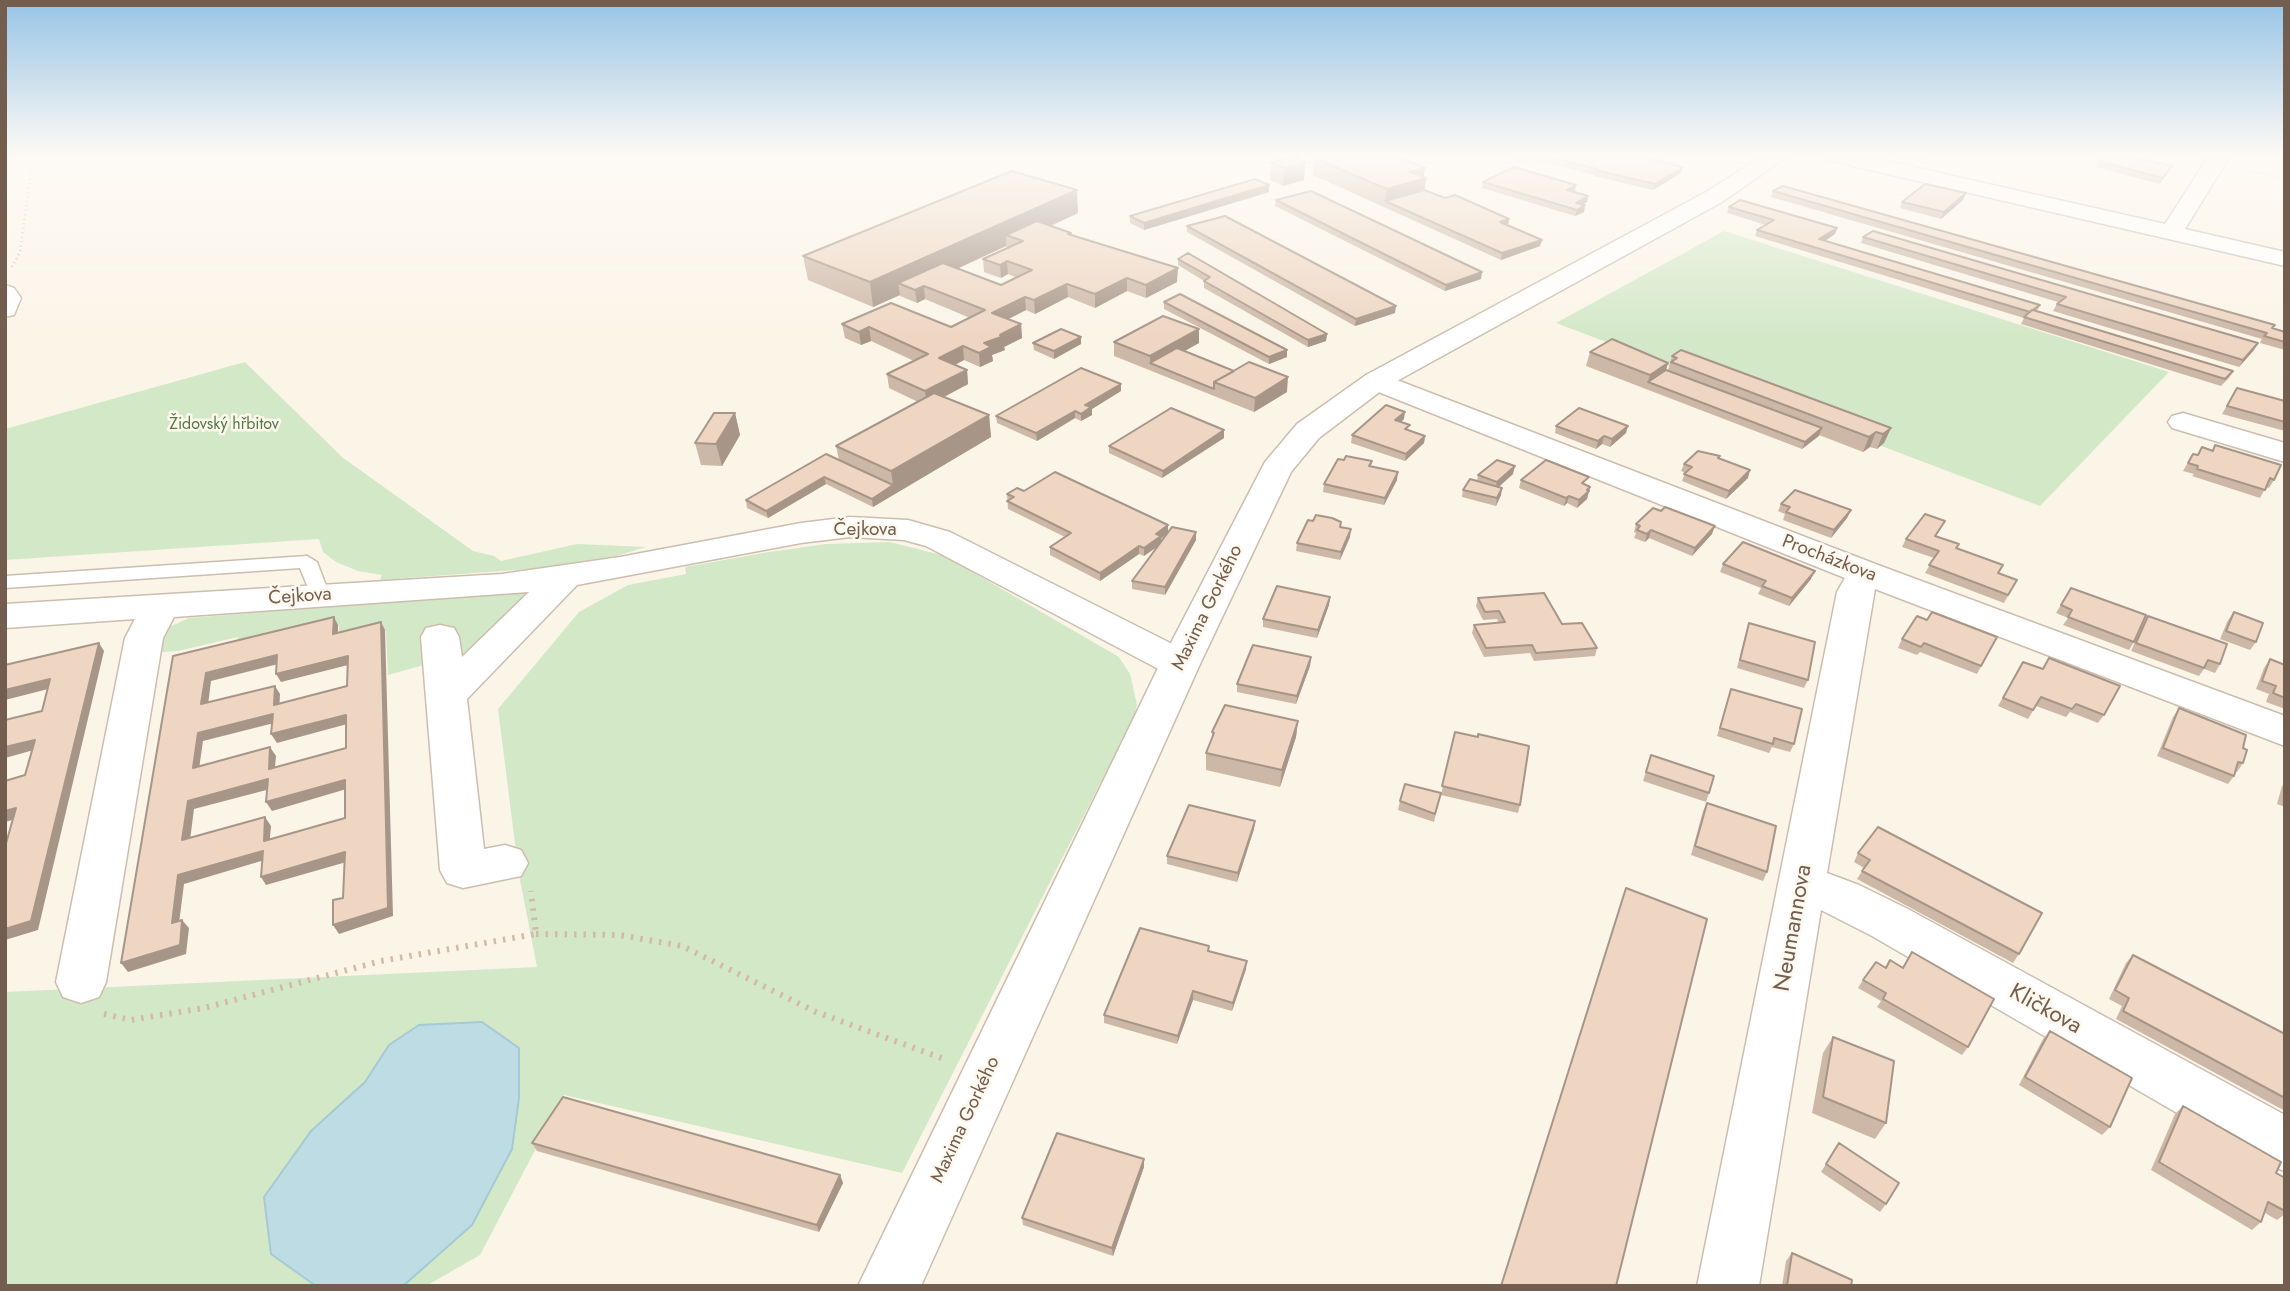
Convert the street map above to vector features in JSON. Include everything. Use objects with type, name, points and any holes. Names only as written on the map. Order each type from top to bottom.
[{"type":"street","name":"Maxima Gorkého","points":[[889,1286],[1180,664],[1276,468],[1308,431],[1376,381],[1679,216]]},
{"type":"street","points":[[2097,216],[2285,259]]},
{"type":"street","points":[[2171,233],[2182,216]]},
{"type":"street","points":[[5,309],[8,282]]},
{"type":"street","name":"Procházkova","points":[[1376,381],[1865,573],[2285,732]]},
{"type":"street","points":[[2183,422],[2285,453]]},
{"type":"street","name":"Čejkova","points":[[5,616],[502,585],[564,578],[800,533],[850,527],[908,530],[938,539],[1180,664]]},
{"type":"street","name":"Neumannova","points":[[1728,1286],[1855,592],[1865,573]]},
{"type":"street","points":[[446,696],[564,578]]},
{"type":"street","points":[[81,982],[144,638],[161,606]]},
{"type":"street","points":[[440,637],[463,870],[505,863]]},
{"type":"street","name":"Kličkova","points":[[1802,883],[1842,898],[1889,922],[2285,1144]]},
{"type":"lane","points":[[5,582],[307,562],[320,596]]},
{"type":"path","points":[[8,282],[20,251],[25,216]]},
{"type":"path","points":[[505,863],[536,859],[530,899],[536,934]]},
{"type":"path","points":[[81,982],[85,1010],[131,1020],[204,1008],[381,961],[536,934],[620,935],[682,946],[816,1012],[988,1074]]},
{"type":"green space","points":[[1724,231],[2169,372],[2040,506],[1556,323]]},
{"type":"green space","name":"Židovský hřbitov","points":[[245,362],[342,457],[473,551],[494,556],[501,561],[577,544],[646,547],[616,556],[529,569],[380,580],[382,575],[358,571],[336,562],[323,552],[319,539],[5,560],[5,429]]},
{"type":"green space","points":[[890,542],[945,556],[1119,657],[1130,674],[1137,705],[1133,719],[902,1173],[564,1095],[480,1255],[426,1286],[5,1286],[5,992],[537,967],[519,875],[498,709],[579,612],[628,585],[686,574],[685,567],[769,552],[826,544]]},
{"type":"green space","points":[[517,591],[529,596],[461,659],[452,626],[423,634],[427,664],[388,675],[386,631],[339,642],[339,626],[238,650],[238,637],[178,651],[151,653],[167,628],[189,618]]},
{"type":"water","points":[[482,1022],[519,1048],[519,1098],[512,1149],[472,1225],[403,1286],[316,1286],[271,1254],[264,1197],[311,1131],[365,1082],[389,1045],[419,1025]]},
{"type":"building","points":[[901,216],[1018,216],[870,282],[803,256]]},
{"type":"building","points":[[1130,216],[1166,216],[1144,223]]},
{"type":"building","points":[[1225,216],[1396,306],[1356,319],[1187,226]]},
{"type":"building","points":[[1308,216],[1364,216],[1482,272],[1446,285]]},
{"type":"building","points":[[1419,216],[1503,216],[1509,219],[1500,222],[1542,240],[1502,253]]},
{"type":"building","points":[[1761,216],[1796,216],[1837,228],[1819,239],[2040,305],[2033,310],[2233,371],[2225,379],[2024,317],[2030,312],[1757,230],[1774,220]]},
{"type":"building","points":[[1861,216],[1890,216],[2275,325],[2272,328],[2285,332],[2285,342],[2264,336],[2267,333]]},
{"type":"building","points":[[1037,221],[1071,233],[1068,234],[1178,268],[1146,285],[1127,278],[1095,294],[1067,284],[1034,300],[1025,297],[992,313],[1021,324],[1000,335],[1004,336],[984,343],[991,347],[979,353],[963,346],[939,358],[967,370],[925,391],[887,374],[928,354],[869,327],[859,332],[842,324],[891,303],[951,327],[985,310],[924,286],[915,290],[898,283],[943,263],[1001,285],[1032,270],[1007,261],[1000,265],[983,259],[1023,241],[1006,235]]},
{"type":"building","points":[[1873,231],[2258,343],[2243,360],[2057,304],[2066,297],[1863,237]]},
{"type":"building","points":[[1188,253],[1327,334],[1308,340],[1204,281],[1210,277],[1178,259]]},
{"type":"building","points":[[1180,294],[1287,350],[1269,357],[1164,302]]},
{"type":"building","points":[[1163,316],[1199,329],[1150,356],[1114,342]]},
{"type":"building","points":[[1061,329],[1081,337],[1054,351],[1033,343]]},
{"type":"building","points":[[1612,339],[1668,363],[1650,375],[1590,352]]},
{"type":"building","points":[[1177,348],[1234,371],[1214,382],[1214,389],[1150,363]]},
{"type":"building","points":[[1681,350],[1891,428],[1883,434],[1876,432],[1869,437],[1671,362],[1677,358],[1672,356]]},
{"type":"building","points":[[1249,362],[1288,377],[1255,398],[1214,382]]},
{"type":"building","points":[[1081,368],[1121,384],[1085,405],[1091,407],[1081,414],[1075,411],[1036,433],[996,416]]},
{"type":"building","points":[[1666,370],[1822,428],[1805,442],[1648,382]]},
{"type":"building","points":[[2237,388],[2285,401],[2285,422],[2227,406]]},
{"type":"building","points":[[934,393],[989,415],[891,471],[836,446]]},
{"type":"building","points":[[1386,405],[1405,412],[1395,420],[1410,425],[1405,429],[1425,436],[1406,454],[1352,435]]},
{"type":"building","points":[[1171,408],[1224,430],[1163,471],[1109,446]]},
{"type":"building","points":[[1579,408],[1628,426],[1612,439],[1604,436],[1598,441],[1556,426]]},
{"type":"building","points":[[714,413],[735,413],[716,444],[695,443]]},
{"type":"building","points":[[2215,445],[2281,465],[2274,480],[2270,478],[2265,490],[2197,469],[2198,466],[2188,463],[2193,454],[2198,455],[2202,447],[2213,451]]},
{"type":"building","points":[[1698,451],[1720,456],[1718,458],[1750,470],[1729,491],[1684,474],[1692,467],[1684,464]]},
{"type":"building","points":[[826,454],[893,485],[872,499],[824,477],[766,511],[746,500]]},
{"type":"building","points":[[1346,456],[1372,461],[1369,466],[1398,472],[1385,498],[1324,484],[1338,459],[1344,460]]},
{"type":"building","points":[[1497,460],[1515,466],[1497,482],[1478,475]]},
{"type":"building","points":[[1546,460],[1589,477],[1582,483],[1590,487],[1587,490],[1589,491],[1579,500],[1569,496],[1566,498],[1521,480]]},
{"type":"building","points":[[1055,472],[1168,525],[1156,534],[1161,536],[1144,548],[1139,546],[1100,573],[1050,547],[1071,533],[1007,501],[1014,497],[1007,494],[1017,488],[1024,491]]},
{"type":"building","points":[[1470,479],[1502,488],[1497,498],[1463,490]]},
{"type":"building","points":[[1795,490],[1851,510],[1834,530],[1786,512],[1790,507],[1781,504]]},
{"type":"building","points":[[1665,507],[1715,526],[1695,548],[1651,530],[1647,534],[1637,530],[1640,526],[1636,524],[1653,508],[1661,511]]},
{"type":"building","points":[[1925,514],[1945,521],[1935,536],[1959,544],[1956,548],[2003,565],[1998,573],[2017,580],[2008,595],[1929,565],[1939,551],[1906,539]]},
{"type":"building","points":[[1316,515],[1332,518],[1341,522],[1340,527],[1351,529],[1341,552],[1297,543],[1308,520],[1313,521]]},
{"type":"building","points":[[1172,527],[1196,532],[1165,587],[1132,581]]},
{"type":"building","points":[[1743,542],[1815,571],[1792,598],[1762,586],[1766,581],[1723,564]]},
{"type":"building","points":[[1277,586],[1330,597],[1318,630],[1263,619]]},
{"type":"building","points":[[2071,588],[2146,615],[2134,642],[2068,617],[2072,610],[2061,605]]},
{"type":"building","points":[[1544,593],[1562,624],[1582,623],[1597,648],[1536,653],[1532,645],[1486,648],[1474,625],[1505,622],[1499,611],[1485,612],[1478,598]]},
{"type":"building","points":[[1932,612],[1997,637],[1981,666],[1924,643],[1921,647],[1902,639],[1917,616],[1927,620]]},
{"type":"building","points":[[2234,612],[2263,623],[2256,642],[2226,631]]},
{"type":"building","points":[[2148,616],[2227,644],[2220,664],[2208,660],[2204,668],[2136,643]]},
{"type":"building","points":[[334,617],[333,634],[381,622],[388,908],[333,925],[333,900],[343,898],[345,852],[261,877],[263,851],[178,875],[172,923],[182,920],[180,945],[121,963],[173,656]],"holes":[[[277,655],[276,674],[348,656],[347,686],[274,705],[275,686],[201,704],[206,673]],[[273,714],[271,734],[346,715],[346,748],[269,769],[270,747],[193,768],[198,733]],[[268,779],[266,802],[345,780],[345,818],[264,841],[265,817],[182,840],[188,801]]]},
{"type":"building","points":[[1749,623],[1815,642],[1808,680],[1740,660]]},
{"type":"building","points":[[99,643],[31,921],[5,929],[5,847],[16,808],[5,811],[5,781],[25,775],[35,740],[5,747],[5,720],[42,711],[50,679],[5,690],[5,665]]},
{"type":"building","points":[[1253,645],[1311,657],[1297,696],[1237,684]]},
{"type":"building","points":[[2049,658],[2120,686],[2104,715],[2076,704],[2072,709],[2041,697],[2033,710],[2003,698],[2023,662],[2043,669]]},
{"type":"building","points":[[2270,659],[2285,665],[2285,698],[2273,693],[2276,686],[2262,681]]},
{"type":"building","points":[[1731,689],[1802,709],[1794,744],[1774,738],[1773,744],[1720,728]]},
{"type":"building","points":[[1225,705],[1298,721],[1282,770],[1206,753],[1214,733],[1212,732]]},
{"type":"building","points":[[2179,708],[2246,735],[2243,748],[2247,750],[2243,763],[2238,762],[2234,776],[2163,748]]},
{"type":"building","points":[[1455,732],[1478,737],[1478,734],[1529,746],[1520,805],[1442,786]]},
{"type":"building","points":[[1651,755],[1714,776],[1709,793],[1646,772]]},
{"type":"building","points":[[1405,784],[1441,793],[1435,814],[1400,801]]},
{"type":"building","points":[[1707,803],[1776,826],[1767,872],[1695,846]]},
{"type":"building","points":[[1189,805],[1255,821],[1238,873],[1167,856]]},
{"type":"building","points":[[1878,827],[2042,913],[2019,954],[1862,871],[1870,860],[1858,853]]},
{"type":"building","points":[[1626,888],[1707,919],[1616,1286],[1501,1286]]},
{"type":"building","points":[[1140,928],[1209,946],[1208,951],[1247,961],[1233,1003],[1193,991],[1178,1036],[1104,1015]]},
{"type":"building","points":[[1912,952],[1994,999],[1968,1047],[1883,999],[1886,993],[1863,980],[1876,962],[1886,968],[1890,960],[1903,968]]},
{"type":"building","points":[[2133,955],[2285,1034],[2285,1098],[2123,1011],[2129,998],[2115,990]]},
{"type":"building","points":[[2050,1031],[2132,1078],[2110,1127],[2025,1077]]},
{"type":"building","points":[[1833,1037],[1894,1061],[1886,1123],[1823,1097]]},
{"type":"building","points":[[563,1097],[840,1175],[817,1225],[532,1143]]},
{"type":"building","points":[[2183,1106],[2281,1162],[2276,1173],[2285,1178],[2285,1211],[2268,1202],[2261,1222],[2159,1162]]},
{"type":"building","points":[[1057,1133],[1144,1159],[1112,1248],[1022,1218]]},
{"type":"building","points":[[1839,1143],[1899,1183],[1886,1204],[1826,1164]]},
{"type":"building","points":[[1792,1253],[1852,1280],[1851,1286],[1787,1286]]}]
